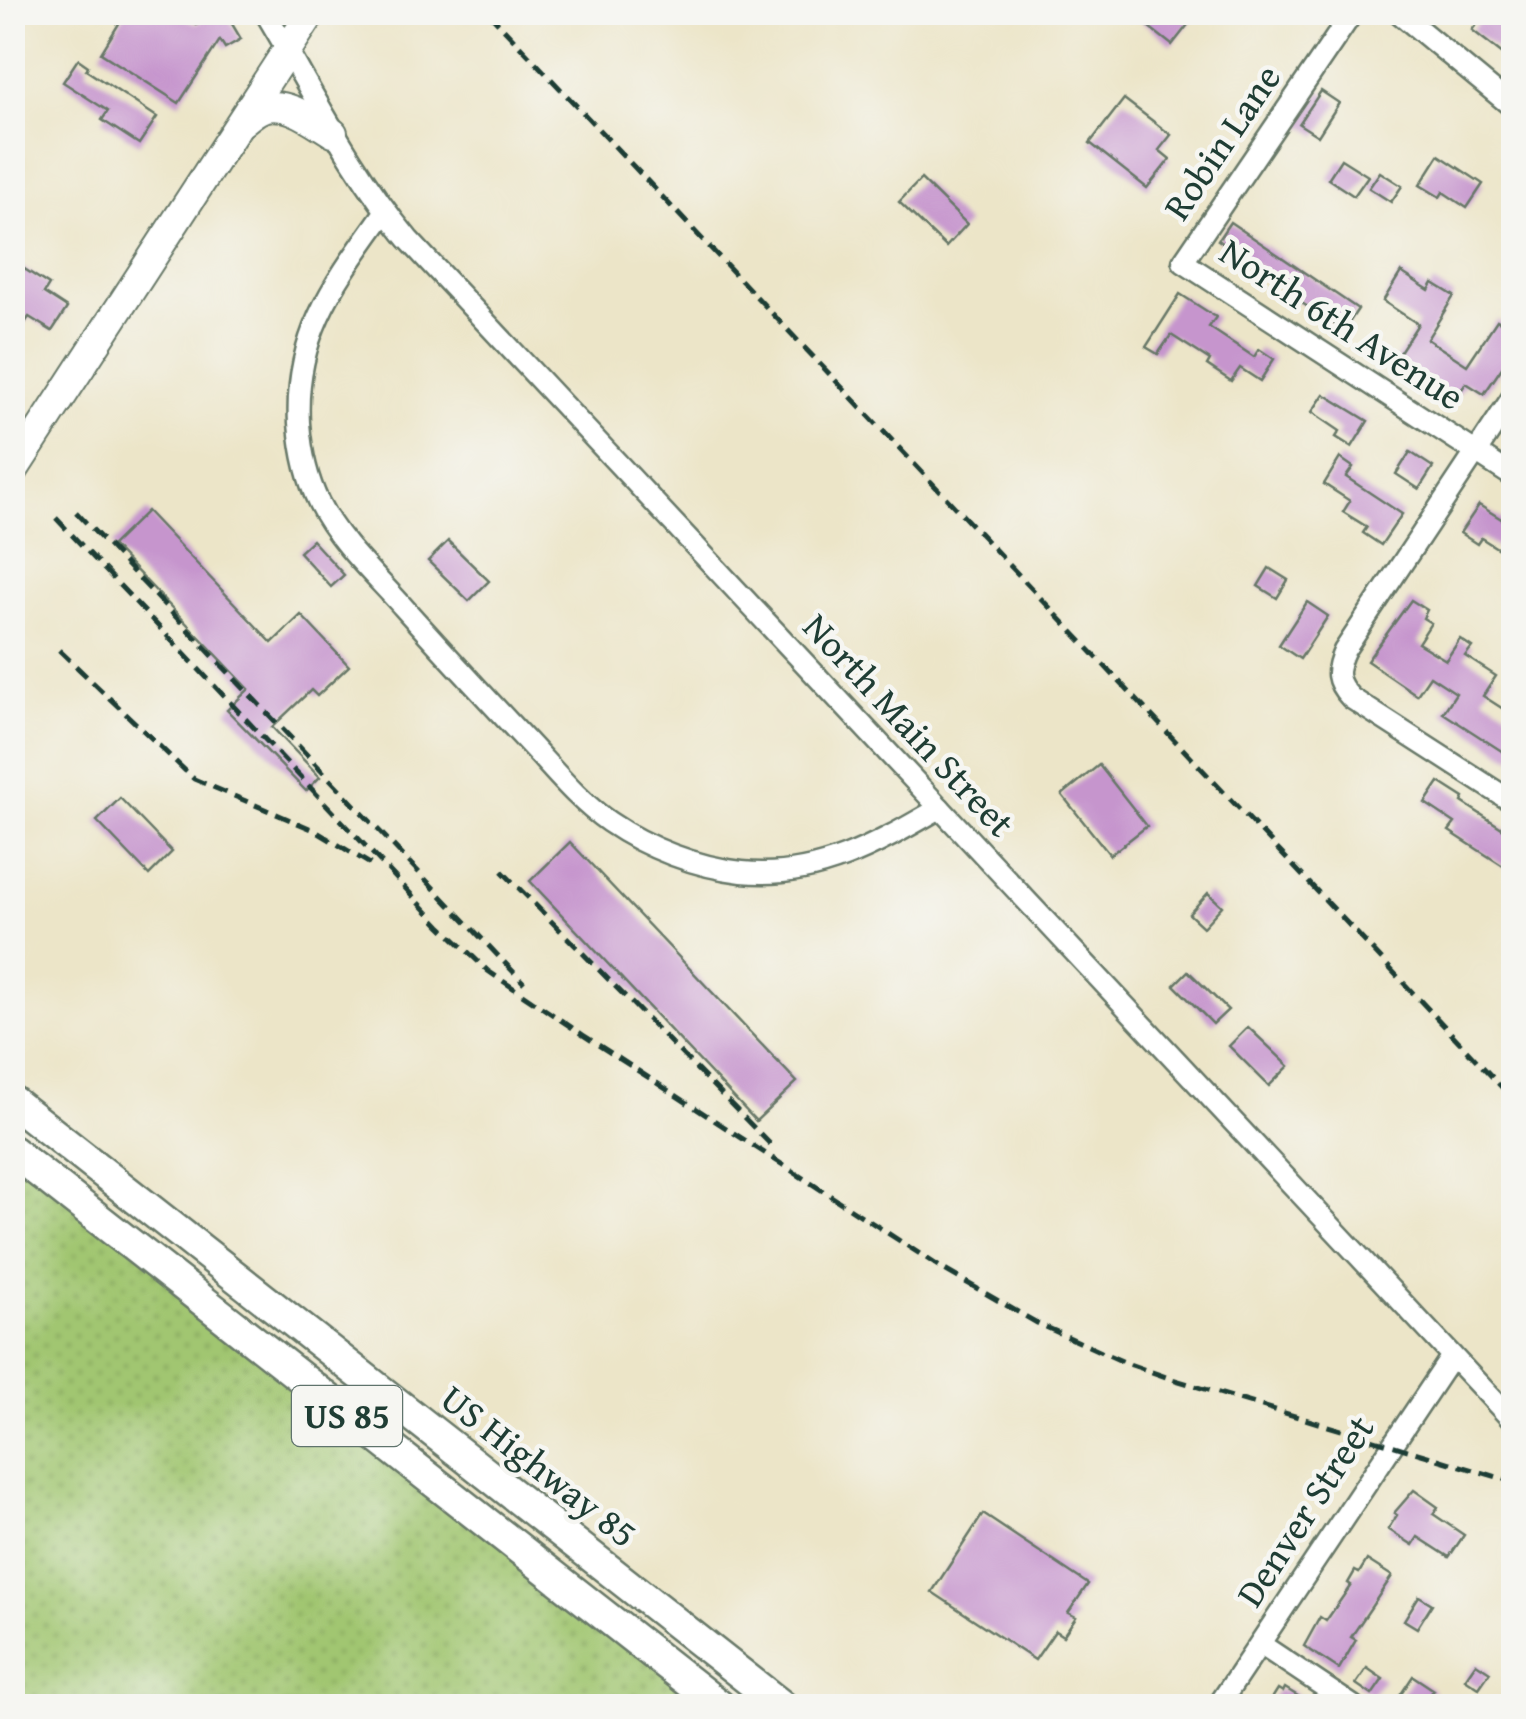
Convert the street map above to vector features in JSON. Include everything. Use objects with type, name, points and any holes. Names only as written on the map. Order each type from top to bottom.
[{"type":"highway","name":"US Highway 85","points":[[12,1102],[782,1706]]},
{"type":"highway","name":"US Highway 85","points":[[12,1151],[720,1706]]},
{"type":"main road","points":[[12,473],[312,12]]},
{"type":"main road","points":[[240,123],[263,108],[276,108],[296,111],[332,133]]},
{"type":"street","name":"North Main Street","points":[[265,12],[332,133],[386,212],[432,266],[1514,1422]]},
{"type":"street","name":"Robin Lane","points":[[1182,262],[1353,12]]},
{"type":"street","points":[[1398,12],[1514,108]]},
{"type":"street","points":[[386,212],[330,291],[308,337],[298,382],[301,440],[311,483],[339,534],[454,664],[583,802],[608,822],[667,852],[714,867],[763,874],[808,870],[878,844],[940,808]]},
{"type":"street","name":"North 6th Avenue","points":[[1182,262],[1514,477]]},
{"type":"street","points":[[1514,395],[1344,651],[1338,666],[1338,680],[1350,698],[1514,804]]},
{"type":"street","name":"Denver Street","points":[[1218,1706],[1452,1356]]},
{"type":"street","points":[[1260,1644],[1353,1706]]},
{"type":"green space","points":[[12,1151],[683,1678],[668,1706],[13,1706]]},
{"type":"building","points":[[126,12],[176,12],[196,24],[215,12],[225,12],[241,39],[225,48],[220,40],[179,103],[101,53]]},
{"type":"building","points":[[1130,12],[1198,12],[1172,45]]},
{"type":"building","points":[[1486,12],[1514,12],[1514,51],[1508,58],[1472,30]]},
{"type":"building","points":[[78,59],[88,66],[86,70],[157,117],[139,144],[102,120],[108,111],[63,82]]},
{"type":"building","points":[[1321,91],[1339,103],[1318,136],[1299,124]]},
{"type":"building","points":[[1124,99],[1171,135],[1159,150],[1170,159],[1147,188],[1090,143]]},
{"type":"building","points":[[1439,155],[1483,184],[1467,208],[1443,192],[1440,197],[1420,185]]},
{"type":"building","points":[[1341,159],[1368,176],[1354,196],[1328,179]]},
{"type":"building","points":[[1380,172],[1402,186],[1391,202],[1369,188]]},
{"type":"building","points":[[921,179],[967,224],[946,247],[899,202]]},
{"type":"building","points":[[1230,222],[1358,309],[1344,330],[1294,298],[1298,292],[1218,240]]},
{"type":"building","points":[[12,261],[49,285],[44,293],[67,308],[52,331],[29,317],[25,323],[12,315]]},
{"type":"building","points":[[1401,272],[1429,290],[1433,283],[1454,296],[1427,339],[1467,365],[1497,320],[1514,331],[1514,350],[1484,394],[1466,383],[1454,401],[1394,361],[1418,324],[1383,301]]},
{"type":"building","points":[[1180,294],[1216,317],[1209,327],[1254,357],[1259,349],[1274,359],[1260,381],[1240,368],[1231,381],[1207,365],[1210,360],[1171,335],[1158,354],[1146,347]]},
{"type":"building","points":[[1324,394],[1368,421],[1352,447],[1336,437],[1340,431],[1312,412]]},
{"type":"building","points":[[1410,452],[1433,467],[1419,489],[1396,474]]},
{"type":"building","points":[[1340,458],[1353,467],[1346,477],[1402,514],[1381,545],[1363,533],[1367,527],[1343,512],[1350,501],[1324,484]]},
{"type":"building","points":[[1479,505],[1514,527],[1514,541],[1505,553],[1481,538],[1477,544],[1460,533]]},
{"type":"building","points":[[147,511],[272,643],[301,615],[349,666],[317,696],[311,690],[272,727],[320,777],[306,791],[227,710],[249,689],[112,545]]},
{"type":"building","points":[[312,540],[344,575],[331,587],[299,552]]},
{"type":"building","points":[[448,541],[489,581],[469,601],[428,561]]},
{"type":"building","points":[[1269,568],[1288,580],[1277,598],[1258,586]]},
{"type":"building","points":[[1411,600],[1427,610],[1423,618],[1431,623],[1418,643],[1446,660],[1460,639],[1472,647],[1465,656],[1496,676],[1483,696],[1514,716],[1514,759],[1443,713],[1456,693],[1430,676],[1417,695],[1367,661]]},
{"type":"building","points":[[1307,602],[1328,616],[1300,659],[1279,645]]},
{"type":"building","points":[[1099,765],[1147,826],[1110,855],[1062,795]]},
{"type":"building","points":[[1439,782],[1514,836],[1514,873],[1449,831],[1455,823],[1425,803]]},
{"type":"building","points":[[120,798],[172,852],[149,875],[97,821]]},
{"type":"building","points":[[570,842],[797,1082],[756,1121],[530,881]]},
{"type":"building","points":[[1208,893],[1222,906],[1203,927],[1189,914]]},
{"type":"building","points":[[1188,971],[1228,1010],[1213,1024],[1174,985]]},
{"type":"building","points":[[1248,1027],[1289,1066],[1269,1086],[1229,1046]]},
{"type":"building","points":[[1414,1490],[1438,1507],[1433,1514],[1464,1535],[1449,1557],[1418,1537],[1413,1545],[1388,1529],[1397,1515],[1394,1513]]},
{"type":"building","points":[[983,1514],[1088,1584],[1068,1613],[1076,1617],[1063,1636],[1055,1631],[1035,1660],[932,1592]]},
{"type":"building","points":[[1367,1560],[1392,1576],[1351,1637],[1356,1640],[1339,1669],[1304,1646],[1320,1617],[1326,1621],[1351,1585],[1348,1583],[1355,1571],[1359,1573]]},
{"type":"building","points":[[1419,1596],[1432,1604],[1417,1628],[1404,1620]]},
{"type":"building","points":[[1476,1663],[1490,1672],[1479,1688],[1465,1679]]},
{"type":"building","points":[[1367,1668],[1383,1679],[1372,1695],[1356,1684]]},
{"type":"building","points":[[1413,1676],[1454,1706],[1407,1706],[1397,1700]]},
{"type":"building","points":[[1285,1688],[1314,1706],[1272,1706],[1278,1689],[1283,1692]]},
{"type":"railway","points":[[488,12],[1514,1100]]},
{"type":"railway","points":[[76,512],[524,983]]},
{"type":"railway","points":[[56,518],[441,926],[488,971],[583,1035],[943,1269],[1037,1323],[1172,1379],[1514,1482]]},
{"type":"railway","points":[[59,650],[194,779],[314,830],[375,867]]},
{"type":"railway","points":[[502,871],[772,1146]]}]
